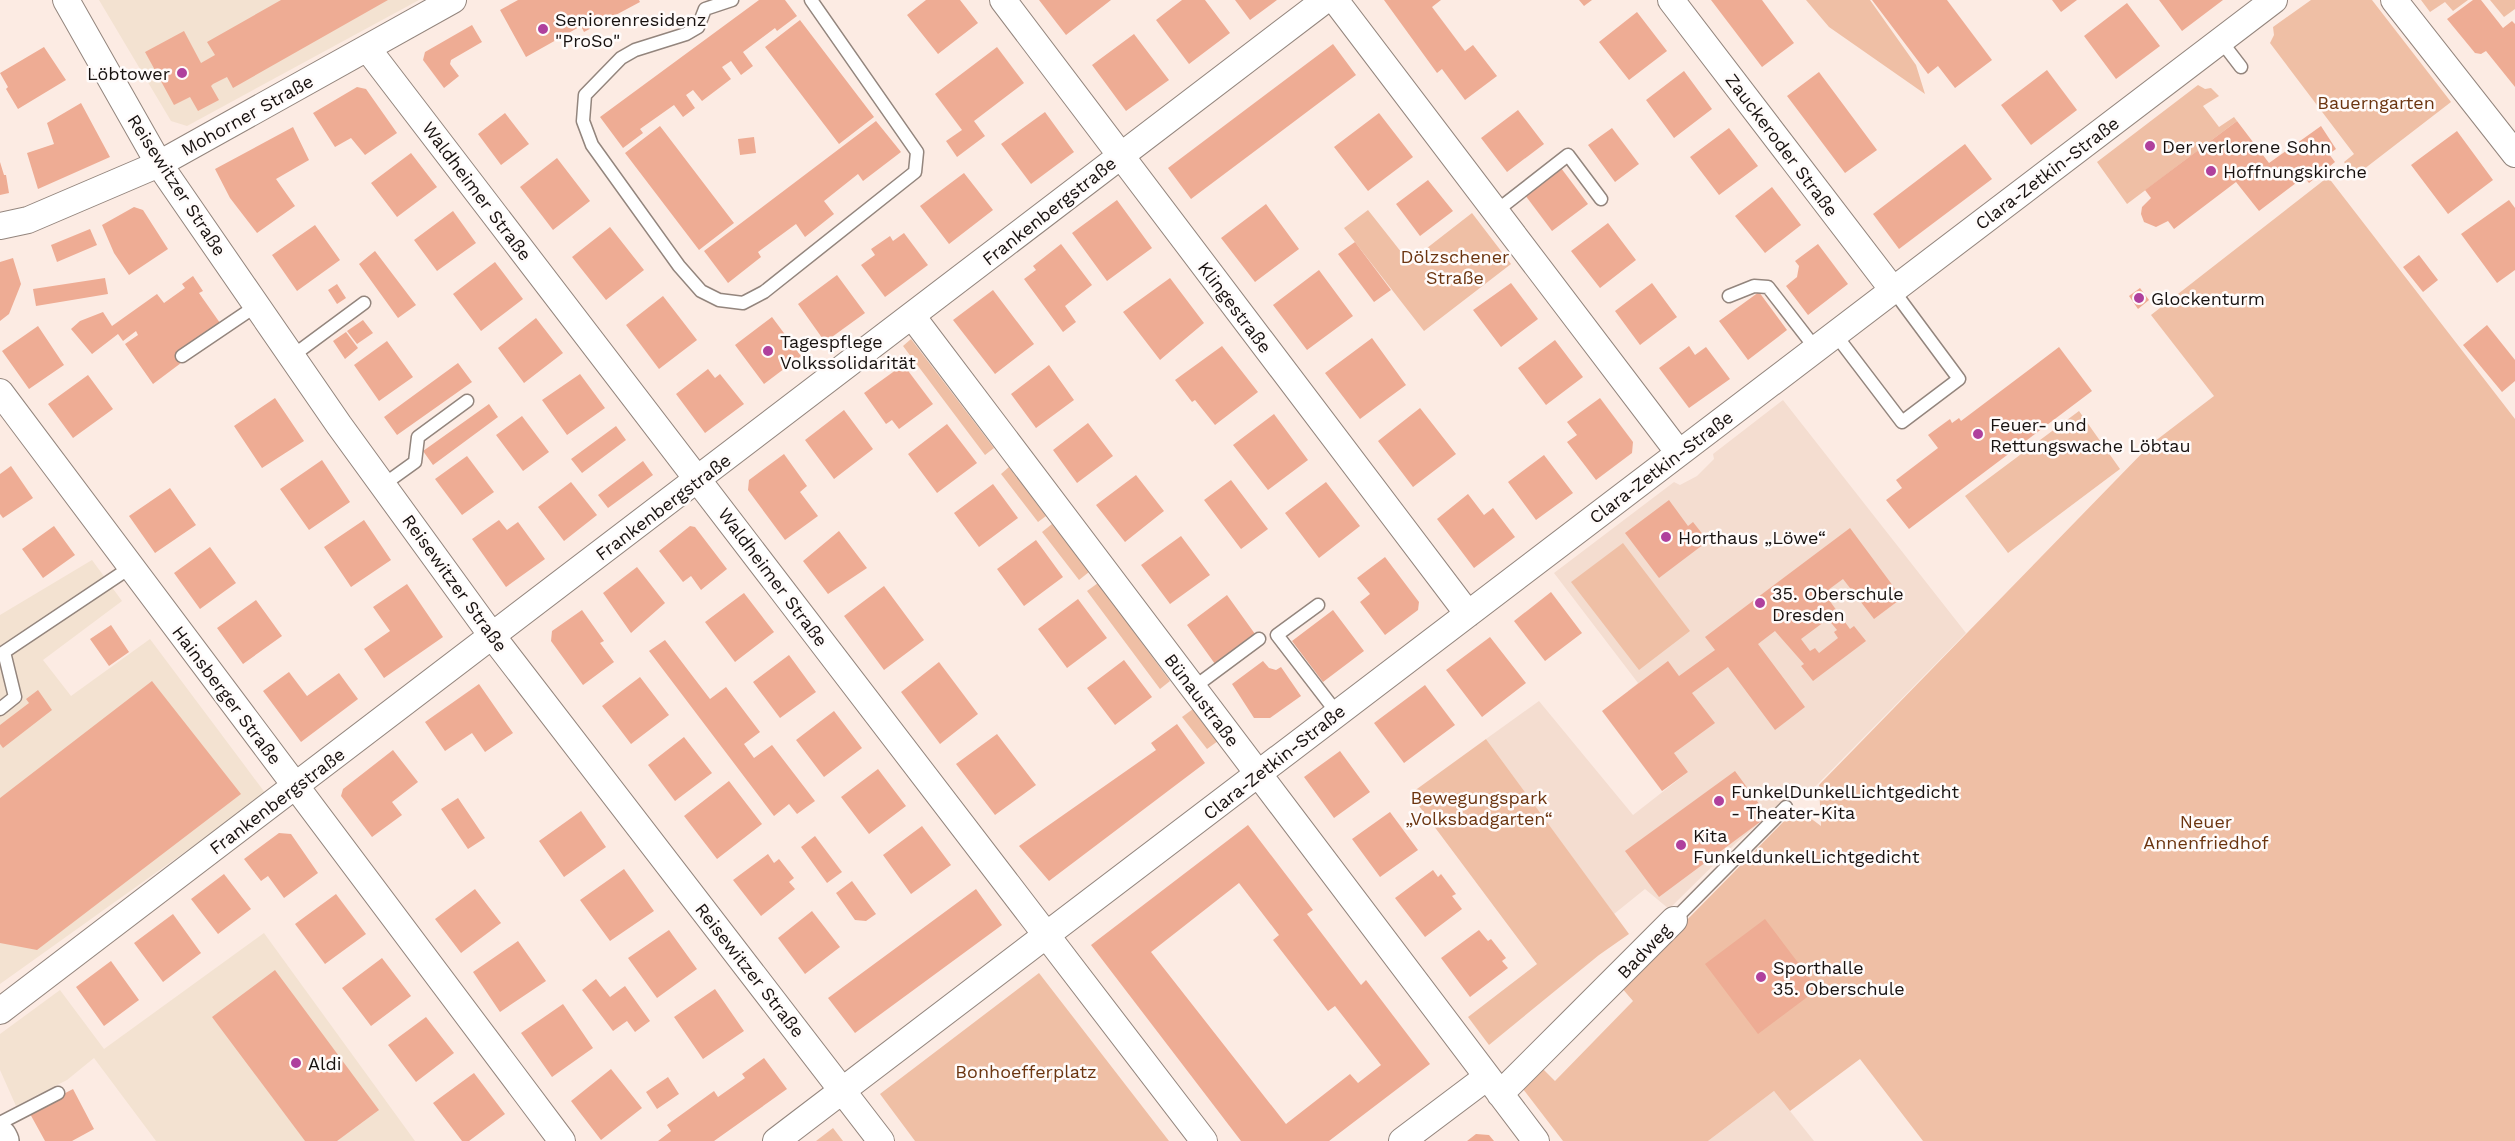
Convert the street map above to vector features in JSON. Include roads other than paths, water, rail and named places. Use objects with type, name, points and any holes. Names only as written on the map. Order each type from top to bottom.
[{"type":"main road","points":[[0,1137],[2,1141]]},
{"type":"street","name":"Reisewitzer Straße","points":[[66,0],[159,164],[291,357],[493,637],[881,1141]]},
{"type":"street","name":"Mohorner Straße","points":[[0,226],[28,220],[159,164],[453,0]]},
{"type":"street","name":"Klingestraße","points":[[1003,0],[1468,614]]},
{"type":"street","name":"Frankenbergstraße","points":[[0,1011],[699,480],[1325,0]]},
{"type":"street","points":[[1335,0],[1679,453]]},
{"type":"street","name":"Zauckeroder Straße","points":[[1671,0],[1893,290]]},
{"type":"street","name":"Clara-Zetkin-Straße","points":[[1047,935],[2274,0]]},
{"type":"street","points":[[2394,0],[2515,154]]},
{"type":"street","name":"Waldheimer Straße","points":[[367,48],[1047,935]]},
{"type":"street","name":"Bünaustraße","points":[[912,316],[1536,1141]]},
{"type":"street","name":"Hainsberger Straße","points":[[0,392],[562,1141]]},
{"type":"street","name":"Badweg","points":[[1402,1141],[1494,1085],[1674,920]]},
{"type":"street","points":[[776,1141],[1047,935],[1204,1141]]},
{"type":"lane","points":[[732,0],[703,4],[698,27],[686,34],[635,50],[621,58],[585,95],[583,122],[592,145],[679,266],[702,291],[719,300],[743,303],[764,292],[915,171],[917,152],[811,0]]},
{"type":"lane","points":[[2221,41],[2241,67]]},
{"type":"lane","points":[[1496,212],[1568,155],[1601,199]]},
{"type":"lane","points":[[1729,296],[1754,286],[1768,287],[1902,422],[1959,379],[1893,290]]},
{"type":"lane","points":[[291,357],[364,303]]},
{"type":"lane","points":[[182,356],[256,306]]},
{"type":"lane","points":[[383,485],[415,462],[418,437],[468,400]]},
{"type":"lane","points":[[0,709],[15,697],[2,652],[131,567]]},
{"type":"lane","points":[[1318,604],[1277,635],[1337,713]]},
{"type":"lane","points":[[1194,688],[1259,639]]},
{"type":"lane","name":"Badweg","points":[[1674,920],[1786,807]]},
{"type":"lane","points":[[0,1123],[58,1093]]},
{"type":"place","name":"Seniorenresidenz \"ProSo\"","points":[[543,29]]},
{"type":"place","name":"Löbtower","points":[[182,73]]},
{"type":"place","name":"Der verlorene Sohn","points":[[2150,146]]},
{"type":"place","name":"Hoffnungskirche","points":[[2211,171]]},
{"type":"place","name":"Glockenturm","points":[[2139,298]]},
{"type":"place","name":"Tagespflege Volkssolidarität","points":[[768,351]]},
{"type":"place","name":"Feuer- und Rettungswache Löbtau","points":[[1978,434]]},
{"type":"place","name":"Horthaus „Löwe“","points":[[1666,537]]},
{"type":"place","name":"35. Oberschule Dresden","points":[[1760,603]]},
{"type":"place","name":"FunkelDunkelLichtgedicht - Theater-Kita","points":[[1719,801]]},
{"type":"place","name":"Kita FunkeldunkelLichtgedicht","points":[[1681,845]]},
{"type":"place","name":"Sporthalle 35. Oberschule","points":[[1761,977]]},
{"type":"place","name":"Aldi","points":[[296,1063]]},
{"type":"park label","name":"Bauerngarten","points":[[2376,102]]},
{"type":"park label","name":"Dölzschener Straße","points":[[1455,266]]},
{"type":"park label","name":"Bewegungspark „Volksbadgarten“","points":[[1479,807]]},
{"type":"park label","name":"Neuer Annenfriedhof","points":[[2206,831]]},
{"type":"park label","name":"Bonhoefferplatz","points":[[1026,1071]]}]
